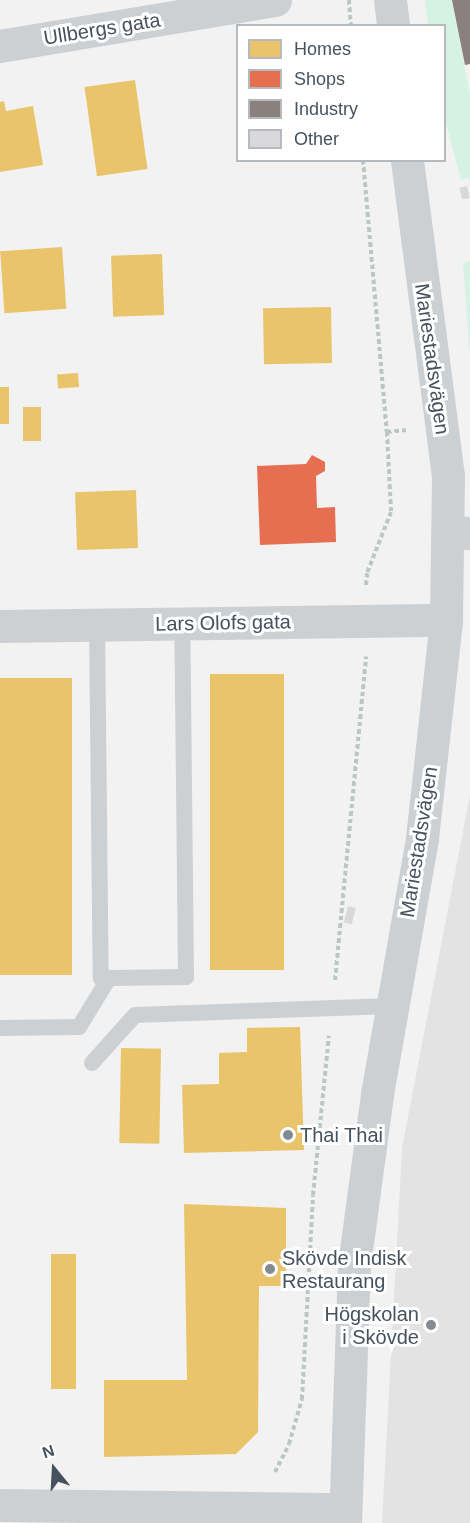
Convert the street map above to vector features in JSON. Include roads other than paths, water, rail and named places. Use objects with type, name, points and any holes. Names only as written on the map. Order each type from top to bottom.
[{"type":"street","name":"Ullbergs gata","points":[[0,46],[275,0]]},
{"type":"street","points":[[390,0],[393,24]]},
{"type":"street","name":"Mariestadsvägen","points":[[345,1516],[354,1265],[392,1005],[434,749],[446,620],[460,533],[459,477],[407,162]]},
{"type":"street","name":"Lars Olofs gata","points":[[0,626],[446,620]]},
{"type":"street","points":[[0,1505],[345,1516]]},
{"type":"lane","points":[[97,625],[101,978],[109,978],[186,977],[182,624]]},
{"type":"lane","points":[[0,1028],[79,1027],[109,978]]},
{"type":"lane","points":[[92,1063],[135,1015],[392,1005]]},
{"type":"place","name":"Thai Thai","points":[[288,1135]]},
{"type":"place","name":"Skövde Indisk Restaurang","points":[[270,1269]]},
{"type":"place","name":"Högskolan i Skövde","points":[[431,1325]]}]
